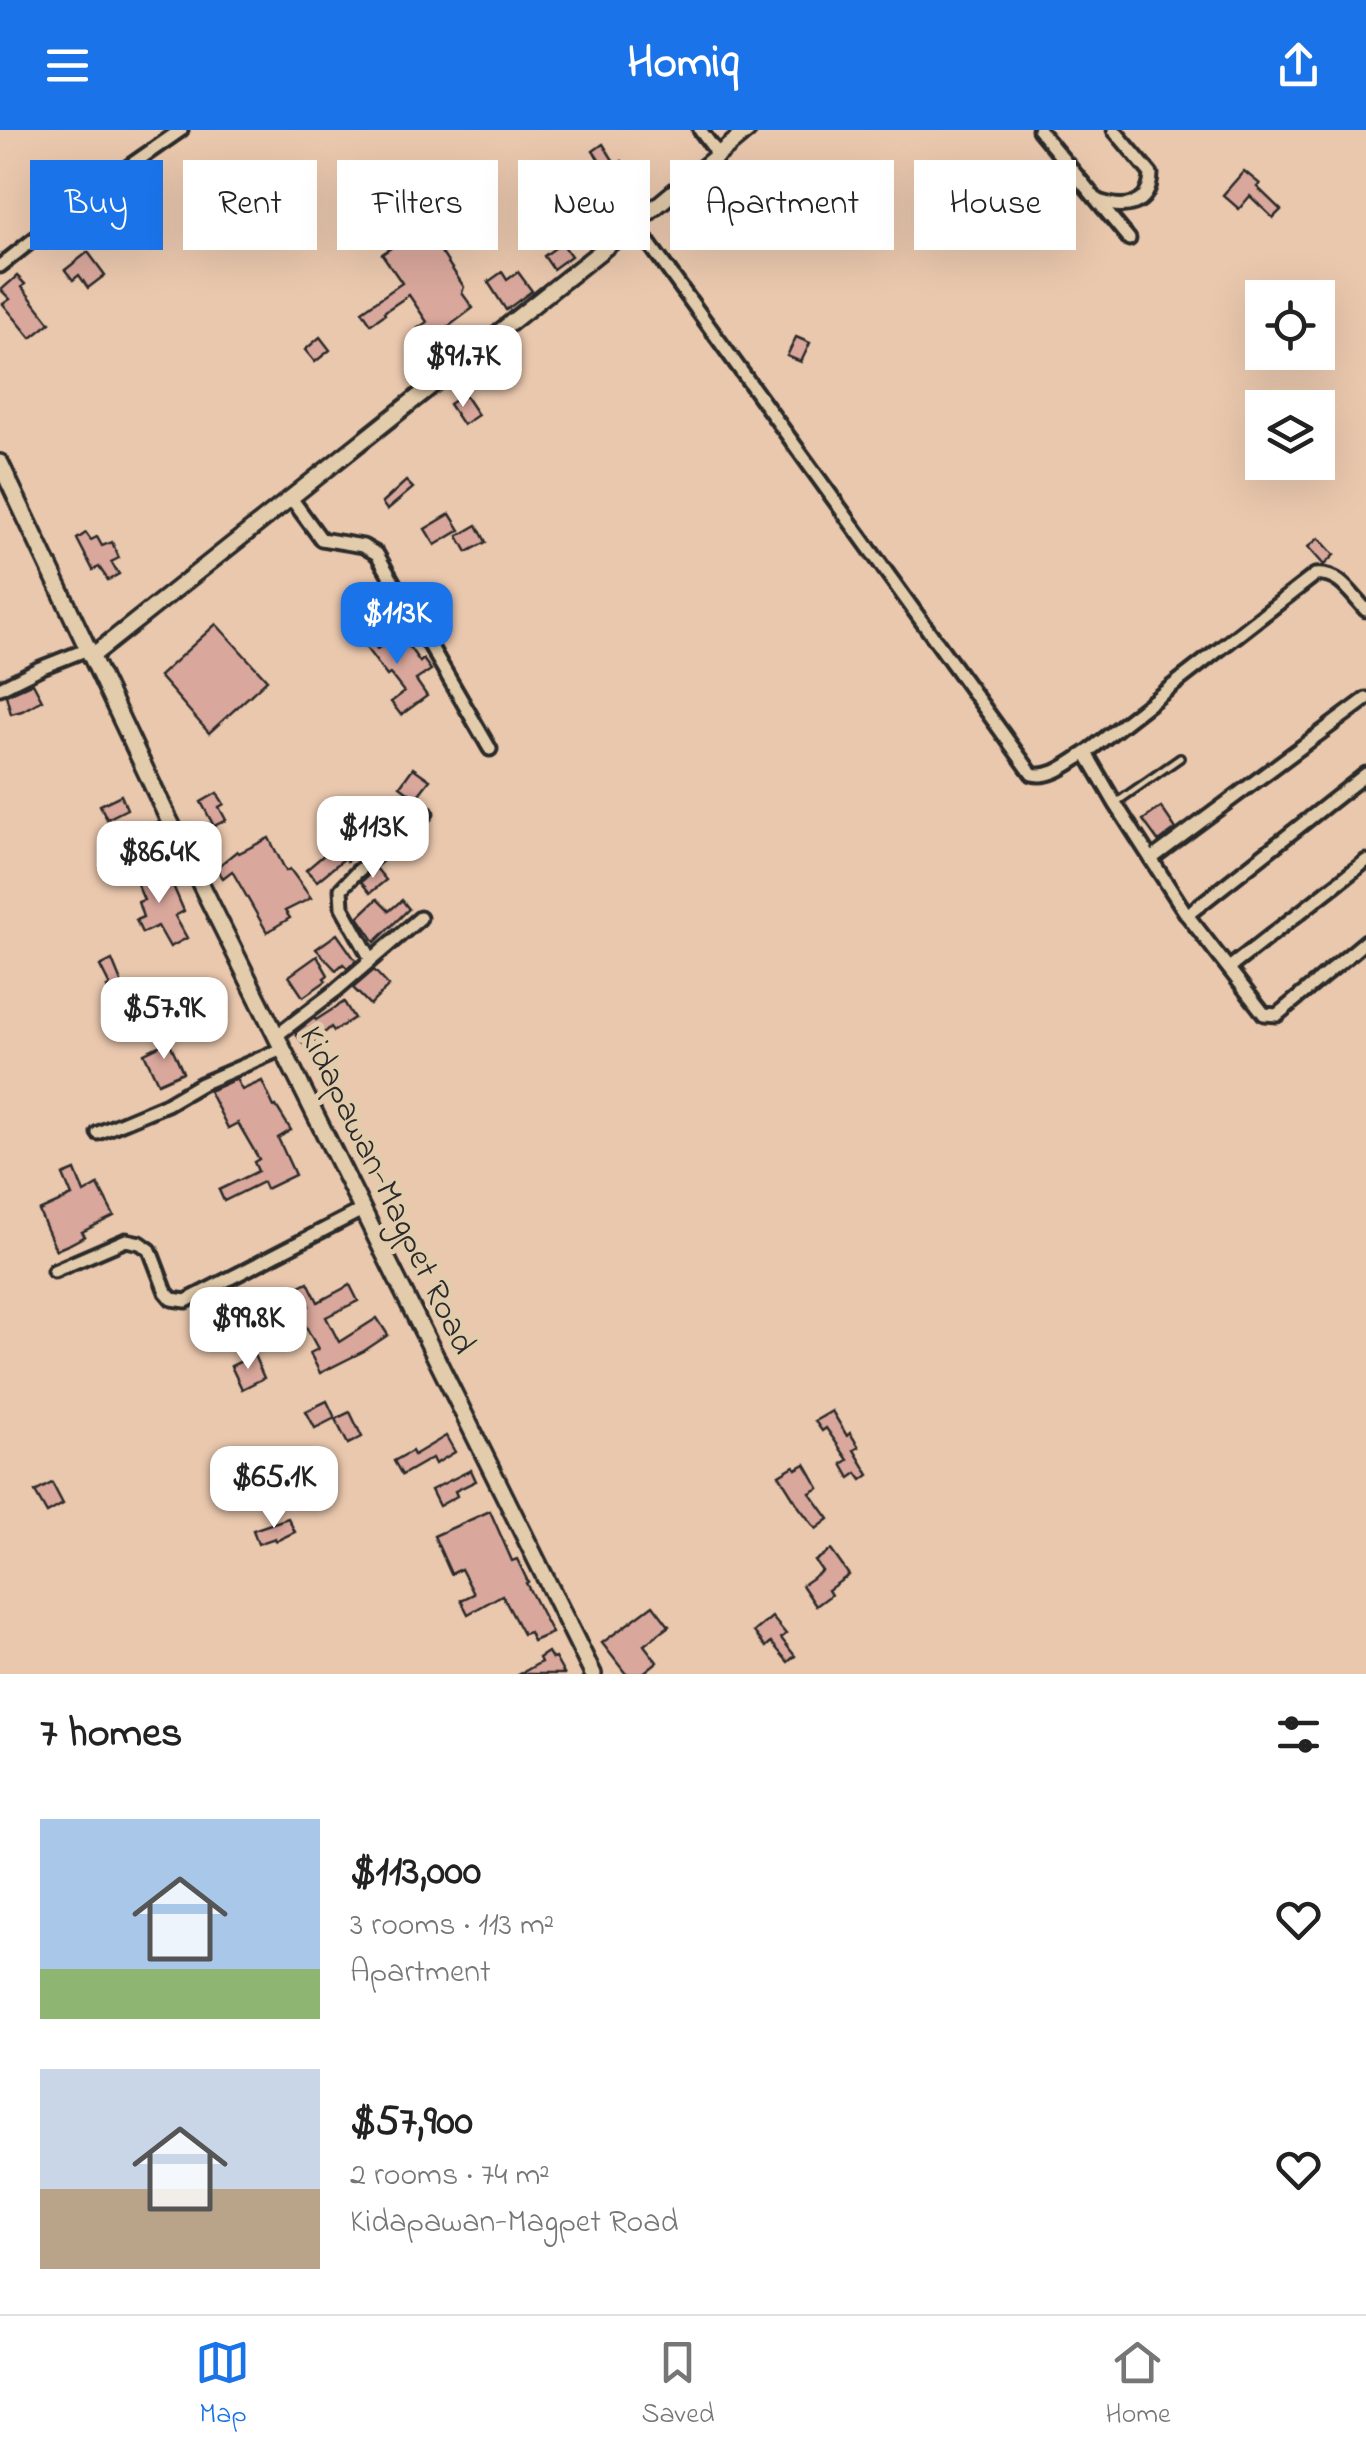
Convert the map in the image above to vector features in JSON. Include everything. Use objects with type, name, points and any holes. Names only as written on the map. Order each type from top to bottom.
[{"type":"main road","name":"Kidapawan-Magpet Road","points":[[0,463],[175,833],[593,1674]]},
{"type":"street","points":[[0,266],[105,183],[181,130]]},
{"type":"street","points":[[700,130],[718,154]]},
{"type":"street","points":[[650,211],[748,130]]},
{"type":"street","points":[[1039,130],[1129,239]]},
{"type":"street","points":[[1098,201],[1116,206],[1136,202],[1152,181],[1151,174],[1114,130]]},
{"type":"street","points":[[650,245],[1027,769],[1037,776],[1086,753],[1315,575],[1339,580],[1366,610]]},
{"type":"street","points":[[0,688],[40,668],[90,652],[602,250]]},
{"type":"street","points":[[291,498],[321,539],[363,546],[377,554],[490,749]]},
{"type":"street","points":[[1150,858],[1366,699]]},
{"type":"street","points":[[1086,753],[1188,916],[1264,1014],[1277,1016],[1366,942]]},
{"type":"street","points":[[1188,916],[1366,774]]},
{"type":"street","points":[[371,959],[342,907],[341,889],[426,813]]},
{"type":"street","points":[[1228,968],[1366,861]]},
{"type":"street","points":[[98,1133],[167,1104],[279,1043],[420,918]]},
{"type":"street","points":[[54,1271],[132,1240],[150,1250],[172,1299],[186,1301],[362,1210]]},
{"type":"lane","points":[[1115,803],[1180,758]]},
{"type":"building","points":[[603,144],[613,160],[599,160],[593,151]]},
{"type":"building","points":[[1244,171],[1281,210],[1273,218],[1250,196],[1239,209],[1223,195]]},
{"type":"building","points":[[388,250],[440,250],[473,308],[428,342],[418,328],[427,322],[409,295],[371,324],[362,311],[402,283],[382,254]]},
{"type":"building","points":[[552,250],[567,250],[571,256],[553,269],[544,256]]},
{"type":"building","points":[[88,252],[105,275],[88,288],[79,275],[73,280],[65,270]]},
{"type":"building","points":[[502,272],[507,280],[518,272],[532,291],[506,310],[488,282]]},
{"type":"building","points":[[17,276],[50,323],[31,338],[3,304],[10,299],[1,290]]},
{"type":"building","points":[[320,337],[330,350],[315,362],[305,350]]},
{"type":"building","points":[[796,337],[810,343],[801,362],[787,356]]},
{"type":"building","points":[[464,394],[478,415],[463,425],[449,404]]},
{"type":"building","points":[[406,481],[413,488],[387,510],[382,503]]},
{"type":"building","points":[[450,514],[460,530],[435,545],[425,529]]},
{"type":"building","points":[[477,525],[486,542],[467,552],[458,536]]},
{"type":"building","points":[[86,533],[91,540],[97,537],[102,546],[112,542],[119,558],[111,562],[119,574],[108,580],[99,567],[93,570],[77,539]]},
{"type":"building","points":[[1319,538],[1334,555],[1324,565],[1308,547]]},
{"type":"building","points":[[366,623],[377,649],[399,633],[420,662],[423,659],[431,670],[416,680],[427,696],[401,715],[391,702],[404,692],[361,646],[354,628]]},
{"type":"building","points":[[216,624],[267,680],[209,733],[159,676]]},
{"type":"building","points":[[33,683],[42,700],[11,714],[6,695]]},
{"type":"building","points":[[413,768],[430,780],[416,798],[400,786]]},
{"type":"building","points":[[217,793],[224,804],[219,807],[226,820],[214,826],[201,802]]},
{"type":"building","points":[[121,795],[127,809],[107,819],[100,805]]},
{"type":"building","points":[[368,805],[379,817],[354,840],[344,829]]},
{"type":"building","points":[[1161,807],[1176,829],[1159,842],[1143,820]]},
{"type":"building","points":[[269,838],[286,871],[290,869],[311,898],[285,911],[290,918],[267,932],[232,871],[223,878],[216,868],[237,851]]},
{"type":"building","points":[[348,838],[359,848],[317,881],[306,870],[331,849],[335,853]]},
{"type":"building","points":[[142,865],[150,882],[168,874],[184,911],[175,916],[187,938],[170,947],[158,926],[142,933],[136,920],[143,917],[138,902],[144,900],[131,870]]},
{"type":"building","points":[[376,868],[386,880],[370,893],[361,882]]},
{"type":"building","points":[[377,899],[389,911],[402,900],[409,909],[375,942],[358,917]]},
{"type":"building","points":[[337,934],[356,961],[336,970],[316,949]]},
{"type":"building","points":[[317,956],[328,975],[326,981],[303,997],[289,976]]},
{"type":"building","points":[[112,960],[128,999],[114,1004],[100,966]]},
{"type":"building","points":[[374,970],[389,986],[370,1005],[353,988]]},
{"type":"building","points":[[344,1002],[354,1018],[334,1031],[331,1027],[307,1048],[295,1033]]},
{"type":"building","points":[[169,1041],[183,1072],[158,1083],[144,1053]]},
{"type":"building","points":[[236,1079],[242,1090],[262,1081],[291,1130],[278,1138],[295,1175],[266,1189],[263,1182],[224,1201],[219,1190],[258,1171],[254,1162],[259,1159],[238,1123],[228,1128],[209,1091]]},
{"type":"building","points":[[75,1170],[84,1193],[98,1185],[114,1216],[56,1250],[39,1211],[72,1196],[63,1175]]},
{"type":"building","points":[[308,1282],[318,1302],[350,1285],[358,1301],[326,1317],[339,1342],[377,1318],[388,1335],[320,1373],[310,1353],[318,1349],[298,1312],[309,1306],[300,1286]]},
{"type":"building","points":[[254,1355],[264,1378],[242,1389],[231,1366]]},
{"type":"building","points":[[327,1401],[335,1418],[315,1428],[306,1411]]},
{"type":"building","points":[[832,1411],[859,1447],[854,1450],[869,1475],[862,1480],[857,1473],[850,1478],[842,1464],[848,1460],[826,1428],[822,1431],[815,1421]]},
{"type":"building","points":[[350,1412],[362,1437],[348,1444],[335,1419]]},
{"type":"building","points":[[446,1436],[455,1452],[435,1464],[432,1458],[402,1475],[394,1461],[412,1451],[414,1455]]},
{"type":"building","points":[[805,1464],[819,1488],[810,1493],[829,1519],[816,1529],[779,1475]]},
{"type":"building","points":[[471,1470],[476,1481],[455,1491],[457,1496],[439,1506],[431,1490]]},
{"type":"building","points":[[52,1483],[63,1504],[47,1513],[35,1492]]},
{"type":"building","points":[[490,1511],[512,1561],[517,1559],[552,1633],[533,1641],[529,1632],[523,1634],[502,1595],[468,1614],[461,1600],[474,1594],[461,1569],[451,1574],[434,1536]]},
{"type":"building","points":[[288,1518],[295,1532],[258,1544],[253,1530]]},
{"type":"building","points":[[831,1550],[849,1575],[828,1590],[831,1595],[816,1606],[802,1585],[822,1571],[815,1561]]},
{"type":"building","points":[[653,1605],[669,1626],[644,1645],[657,1662],[642,1674],[626,1674],[602,1643]]},
{"type":"building","points":[[772,1617],[786,1634],[781,1638],[795,1656],[788,1662],[771,1642],[766,1647],[754,1632]]},
{"type":"building","points":[[548,1652],[564,1674],[520,1674],[541,1662],[539,1658]]}]
